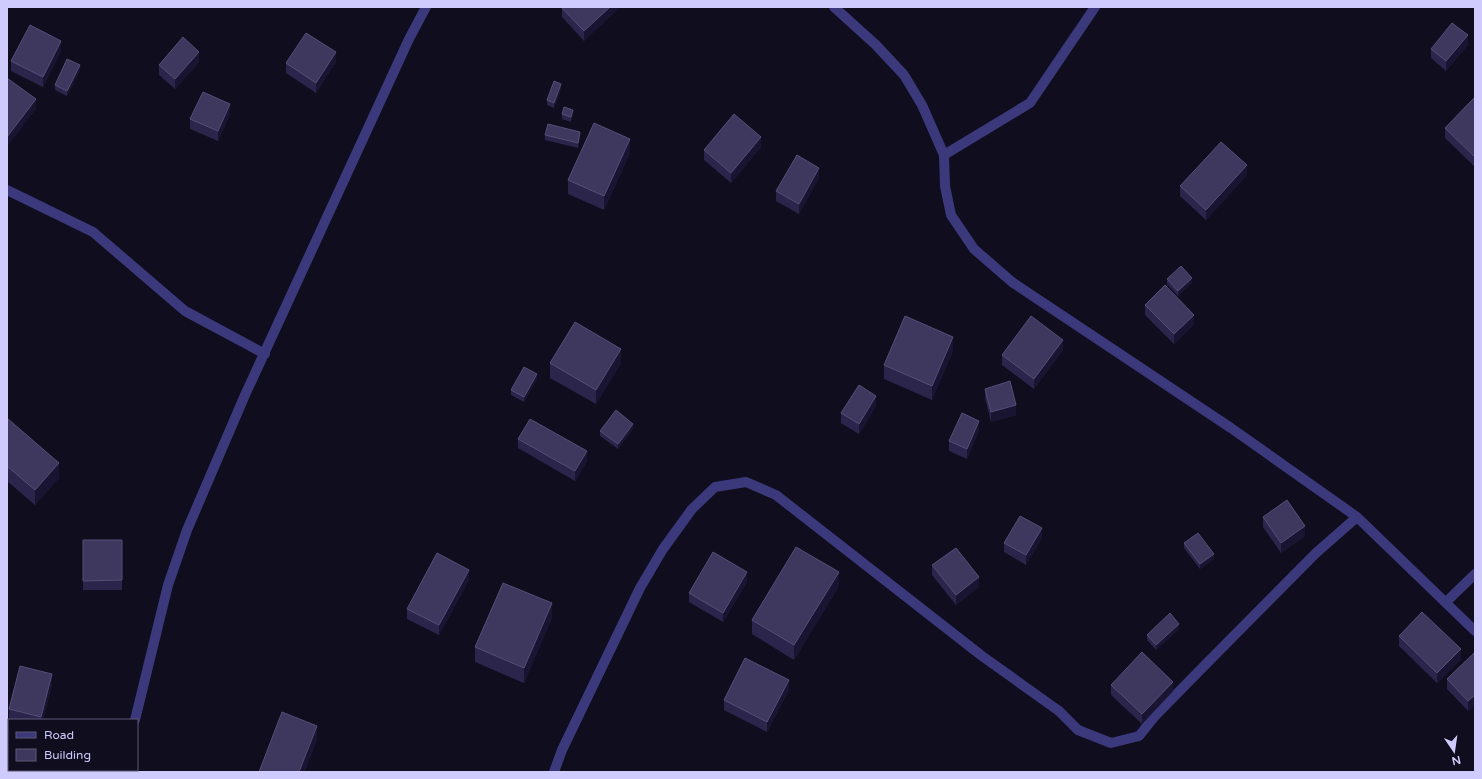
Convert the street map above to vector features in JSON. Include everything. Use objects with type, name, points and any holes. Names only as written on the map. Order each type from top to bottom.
[{"type":"street","points":[[135,719],[168,585],[187,530],[245,396],[366,133],[426,7]]},
{"type":"street","points":[[834,7],[876,45],[904,75],[922,105],[944,155],[945,186],[951,214],[974,249],[1012,282],[1231,428],[1356,517],[1475,631]]},
{"type":"street","points":[[944,155],[1030,102],[1095,7]]},
{"type":"street","points":[[7,190],[93,232],[185,311],[265,354]]},
{"type":"street","points":[[554,772],[562,750],[640,588],[663,549],[692,509],[715,487],[746,482],[776,495],[970,647],[1059,711],[1078,730],[1111,743],[1139,736],[1155,716],[1207,663],[1316,553],[1356,517]]},
{"type":"street","points":[[1446,602],[1475,574]]},
{"type":"building","points":[[562,7],[610,7],[584,31]]},
{"type":"building","points":[[1452,23],[1468,35],[1446,61],[1431,49]]},
{"type":"building","points":[[30,25],[61,41],[43,77],[11,61]]},
{"type":"building","points":[[306,33],[336,52],[316,83],[286,63]]},
{"type":"building","points":[[183,37],[199,52],[175,79],[159,65]]},
{"type":"building","points":[[67,59],[80,65],[67,91],[55,85]]},
{"type":"building","points":[[7,78],[36,99],[7,137]]},
{"type":"building","points":[[554,81],[561,84],[554,103],[547,100]]},
{"type":"building","points":[[203,92],[230,104],[218,131],[190,119]]},
{"type":"building","points":[[1475,97],[1475,157],[1445,128]]},
{"type":"building","points":[[564,107],[573,110],[571,117],[562,114]]},
{"type":"building","points":[[734,114],[761,137],[731,173],[704,150]]},
{"type":"building","points":[[594,123],[630,139],[604,196],[568,180]]},
{"type":"building","points":[[548,124],[580,132],[578,143],[545,135]]},
{"type":"building","points":[[1221,142],[1247,165],[1206,210],[1180,186]]},
{"type":"building","points":[[797,155],[819,168],[799,204],[776,191]]},
{"type":"building","points":[[1181,266],[1192,278],[1178,291],[1167,279]]},
{"type":"building","points":[[1165,285],[1194,315],[1174,334],[1145,305]]},
{"type":"building","points":[[905,316],[953,337],[932,386],[884,365]]},
{"type":"building","points":[[1031,316],[1063,340],[1034,379],[1002,355]]},
{"type":"building","points":[[575,322],[621,349],[596,390],[550,363]]},
{"type":"building","points":[[524,367],[537,374],[524,397],[511,390]]},
{"type":"building","points":[[1010,381],[1016,405],[991,412],[985,389]]},
{"type":"building","points":[[859,385],[876,396],[859,424],[841,413]]},
{"type":"building","points":[[616,410],[633,424],[618,444],[600,431]]},
{"type":"building","points":[[962,413],[979,421],[967,449],[949,441]]},
{"type":"building","points":[[7,418],[59,463],[35,490],[7,466]]},
{"type":"building","points":[[530,419],[587,451],[575,471],[518,439]]},
{"type":"building","points":[[1287,500],[1305,526],[1281,543],[1263,517]]},
{"type":"building","points":[[1020,516],[1042,528],[1026,555],[1004,543]]},
{"type":"building","points":[[1198,533],[1214,554],[1200,564],[1184,543]]},
{"type":"building","points":[[83,540],[122,540],[122,580],[83,581]]},
{"type":"building","points":[[796,547],[839,572],[794,645],[752,620]]},
{"type":"building","points":[[956,548],[979,577],[956,595],[932,565]]},
{"type":"building","points":[[713,552],[747,572],[723,613],[689,593]]},
{"type":"building","points":[[437,553],[469,570],[439,625],[407,609]]},
{"type":"building","points":[[503,583],[552,603],[524,668],[475,647]]},
{"type":"building","points":[[1422,612],[1461,649],[1437,673],[1399,636]]},
{"type":"building","points":[[1170,613],[1179,624],[1156,645],[1147,635]]},
{"type":"building","points":[[1142,652],[1173,682],[1142,714],[1111,685]]},
{"type":"building","points":[[1475,652],[1475,695],[1468,701],[1447,679]]},
{"type":"building","points":[[745,658],[789,680],[767,722],[724,700]]},
{"type":"building","points":[[20,666],[52,674],[41,717],[9,709]]},
{"type":"building","points":[[282,712],[317,726],[299,772],[259,772]]}]
